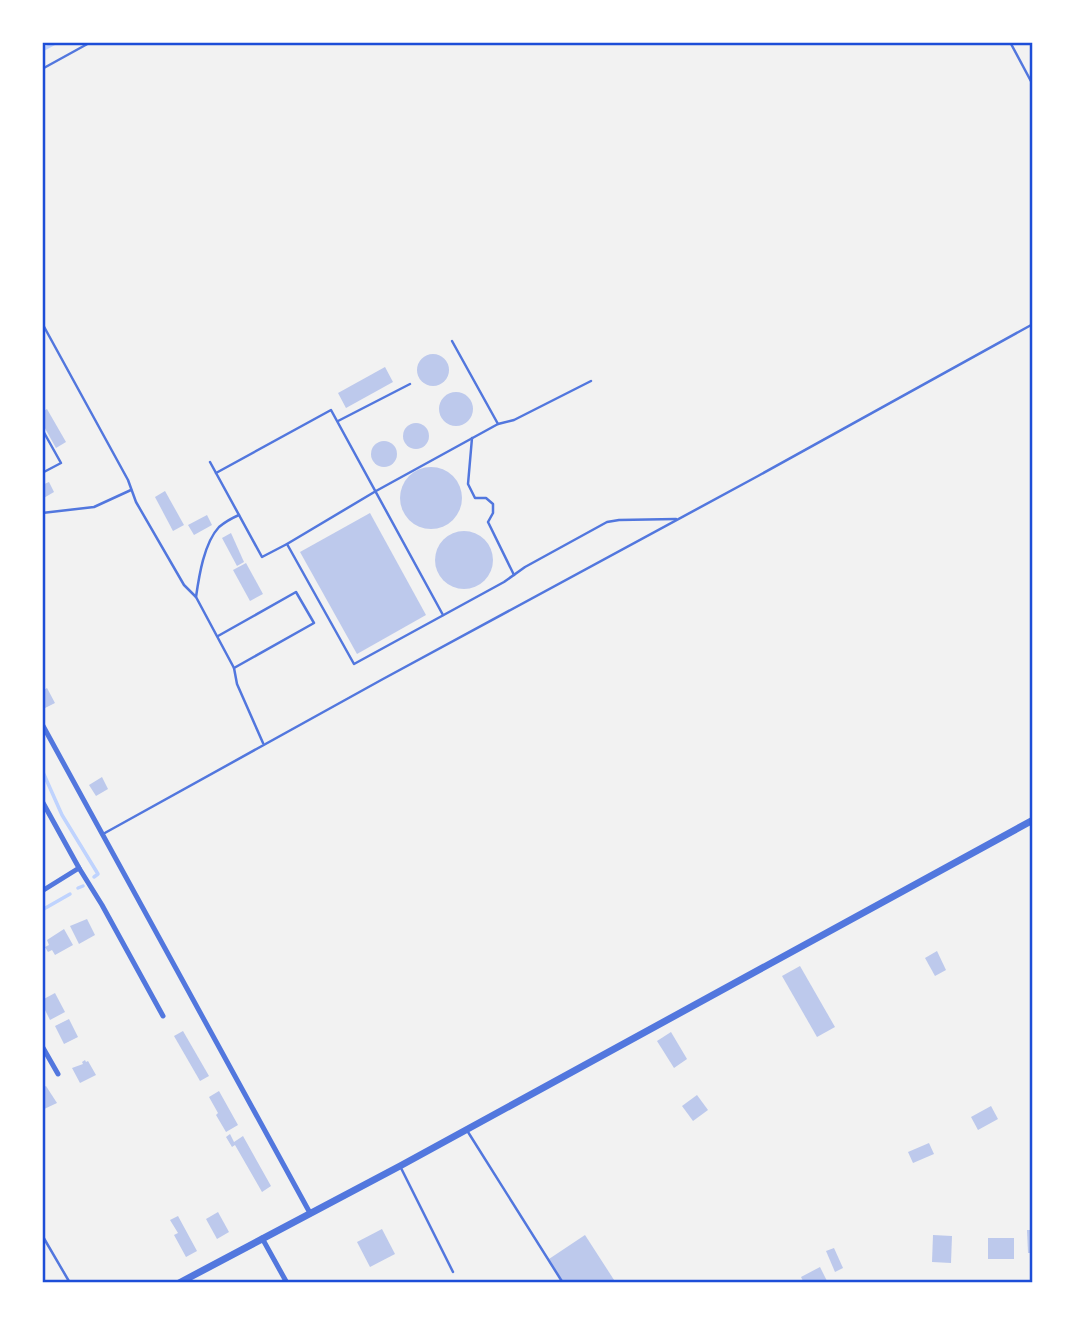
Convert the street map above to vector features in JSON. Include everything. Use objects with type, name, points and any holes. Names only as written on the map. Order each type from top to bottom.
[{"type":"street","points":[[42,724],[310,1213]]},
{"type":"street","points":[[42,800],[163,1016]]},
{"type":"street","points":[[178,1283],[400,1166],[1033,820]]},
{"type":"street","points":[[42,891],[79,868]]},
{"type":"street","points":[[42,1046],[58,1074]]},
{"type":"street","points":[[262,1238],[287,1283]]},
{"type":"street","points":[[950,1283],[956,1283]]},
{"type":"lane","points":[[42,69],[91,42]]},
{"type":"lane","points":[[1010,42],[1033,85]]},
{"type":"lane","points":[[42,323],[131,490],[184,585],[196,597],[234,668],[237,684],[264,744]]},
{"type":"lane","points":[[103,834],[1033,324]]},
{"type":"lane","points":[[452,341],[498,424]]},
{"type":"lane","points":[[210,462],[262,557],[498,424],[514,420],[591,381]]},
{"type":"lane","points":[[338,422],[410,384]]},
{"type":"lane","points":[[216,473],[331,410],[443,615]]},
{"type":"lane","points":[[42,429],[61,463],[42,473]]},
{"type":"lane","points":[[472,438],[468,484],[475,498],[486,498],[493,504],[493,513],[488,522],[514,575]]},
{"type":"lane","points":[[42,513],[94,507],[131,490]]},
{"type":"lane","points":[[196,597],[201,569],[217,529],[239,515]]},
{"type":"lane","points":[[287,544],[354,664],[607,522],[679,519]]},
{"type":"lane","points":[[217,636],[296,592],[314,623],[234,668]]},
{"type":"lane","points":[[467,1129],[563,1283]]},
{"type":"lane","points":[[400,1166],[453,1272]]},
{"type":"lane","points":[[42,1235],[71,1283]]},
{"type":"building","points":[[433,354],[445,358],[449,370],[445,382],[433,386],[421,382],[417,370],[421,358]]},
{"type":"building","points":[[385,367],[393,382],[346,408],[338,393]]},
{"type":"building","points":[[456,392],[468,397],[473,409],[468,421],[456,426],[444,421],[439,409],[444,397]]},
{"type":"building","points":[[47,409],[66,442],[56,448],[42,423],[42,412]]},
{"type":"building","points":[[416,423],[425,427],[429,436],[425,445],[416,449],[407,445],[403,436],[407,427]]},
{"type":"building","points":[[384,441],[393,445],[397,454],[393,463],[384,467],[375,463],[371,454],[375,445]]},
{"type":"building","points":[[431,467],[453,476],[462,498],[453,520],[431,529],[409,520],[400,498],[409,476]]},
{"type":"building","points":[[49,482],[54,492],[42,499],[42,485]]},
{"type":"building","points":[[165,491],[184,525],[173,531],[155,497]]},
{"type":"building","points":[[370,513],[426,615],[357,654],[300,552]]},
{"type":"building","points":[[207,515],[212,525],[194,535],[188,525]]},
{"type":"building","points":[[464,531],[480,536],[488,544],[493,560],[488,576],[480,584],[464,589],[448,584],[440,576],[435,560],[440,544],[448,536]]},
{"type":"building","points":[[231,533],[244,562],[237,566],[222,538]]},
{"type":"building","points":[[246,563],[263,594],[250,601],[233,570]]},
{"type":"building","points":[[47,688],[55,703],[43,709],[42,691]]},
{"type":"building","points":[[102,777],[108,789],[96,796],[89,785]]},
{"type":"building","points":[[87,919],[95,935],[79,944],[70,926]]},
{"type":"building","points":[[64,929],[73,945],[55,955],[52,950],[48,952],[45,947],[49,945],[47,940]]},
{"type":"building","points":[[937,951],[946,970],[935,976],[925,958]]},
{"type":"building","points":[[800,966],[835,1027],[817,1037],[782,976]]},
{"type":"building","points":[[55,993],[65,1012],[50,1020],[42,1000]]},
{"type":"building","points":[[69,1019],[78,1037],[64,1044],[55,1026]]},
{"type":"building","points":[[183,1031],[209,1076],[200,1081],[174,1036]]},
{"type":"building","points":[[671,1032],[687,1059],[674,1068],[657,1041]]},
{"type":"building","points":[[85,1060],[96,1075],[80,1083],[72,1068],[83,1064]]},
{"type":"building","points":[[46,1086],[57,1103],[42,1110],[42,1088]]},
{"type":"building","points":[[219,1091],[238,1125],[226,1132],[209,1097]]},
{"type":"building","points":[[697,1095],[708,1110],[693,1121],[682,1106]]},
{"type":"building","points":[[991,1106],[998,1119],[978,1130],[971,1117]]},
{"type":"building","points":[[230,1134],[234,1142],[243,1136],[271,1186],[262,1192],[235,1145],[232,1147],[226,1137]]},
{"type":"building","points":[[929,1143],[934,1154],[913,1163],[908,1152]]},
{"type":"building","points":[[218,1212],[229,1232],[217,1239],[206,1219]]},
{"type":"building","points":[[178,1216],[197,1251],[186,1257],[174,1235],[178,1233],[170,1220]]},
{"type":"building","points":[[382,1229],[395,1254],[370,1267],[357,1242]]},
{"type":"building","points":[[1027,1230],[1033,1230],[1033,1253],[1028,1253]]},
{"type":"building","points":[[585,1235],[616,1283],[564,1283],[549,1259]]},
{"type":"building","points":[[933,1235],[952,1236],[951,1263],[932,1262]]},
{"type":"building","points":[[988,1238],[1014,1238],[1014,1259],[988,1259]]},
{"type":"building","points":[[834,1248],[843,1268],[835,1272],[826,1251]]},
{"type":"building","points":[[820,1267],[828,1283],[804,1283],[801,1277]]},
{"type":"waterway","points":[[42,50],[57,42]]},
{"type":"waterway","points":[[42,770],[62,815],[98,874],[94,877]]},
{"type":"waterway","points":[[78,888],[83,886]]},
{"type":"waterway","points":[[42,910],[70,894]]}]
